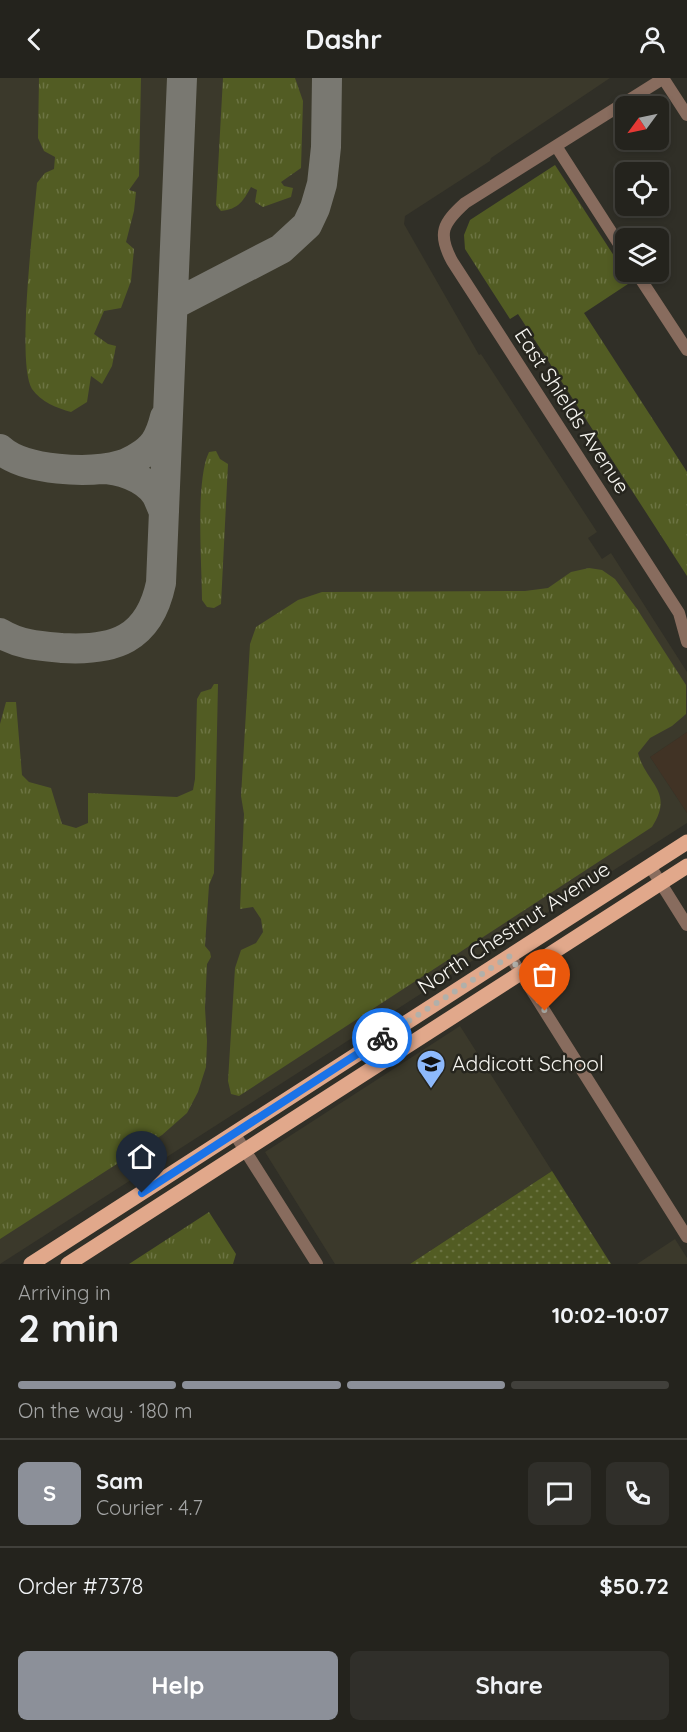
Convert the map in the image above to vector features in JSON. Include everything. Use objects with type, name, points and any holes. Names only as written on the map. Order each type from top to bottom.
[{"type":"main road","name":"North Chestnut Avenue","points":[[31,1264],[687,842]]},
{"type":"main road","name":"North Chestnut Avenue","points":[[68,1264],[687,866]]},
{"type":"street","points":[[615,238],[556,146],[663,78],[687,116]]},
{"type":"street","name":"East Shields Avenue","points":[[556,146],[465,203],[453,214],[445,226],[443,242],[452,261],[683,616],[687,642]]},
{"type":"street","points":[[643,282],[687,350]]},
{"type":"street","points":[[650,866],[687,925]]},
{"type":"street","points":[[510,956],[687,1237]]},
{"type":"street","points":[[234,1133],[317,1264]]},
{"type":"shaded area","points":[[0,78],[610,78],[491,158],[490,161],[405,216],[404,224],[479,355],[481,354],[597,532],[588,538],[602,559],[611,553],[687,672],[687,732],[650,757],[687,813],[687,823],[0,1264]]},
{"type":"shaded area","points":[[687,732],[687,813],[650,757]]},
{"type":"shaded area","name":"Addicott School","points":[[460,1026],[552,1171],[410,1264],[335,1264],[265,1152]]},
{"type":"shaded area","points":[[675,1239],[687,1258],[687,1264],[637,1264]]},
{"type":"green space","points":[[39,78],[141,78],[139,176],[129,190],[136,192],[126,242],[134,249],[131,281],[121,308],[104,311],[94,334],[108,344],[116,346],[112,366],[102,384],[91,376],[87,402],[71,412],[40,398],[32,389],[27,374],[26,322],[37,183],[45,173],[54,169],[55,157],[44,151],[38,138]]},
{"type":"green space","points":[[223,78],[295,78],[303,101],[301,168],[281,182],[284,186],[293,188],[291,197],[263,207],[255,202],[257,190],[251,187],[236,206],[221,211],[216,205]]},
{"type":"green space","points":[[555,165],[615,257],[615,282],[631,282],[584,313],[687,472],[687,576],[518,314],[510,319],[465,249],[464,235],[470,220]]},
{"type":"green space","points":[[216,451],[220,459],[228,464],[221,604],[214,608],[207,607],[202,600],[200,523],[205,465],[209,452]]},
{"type":"green space","points":[[589,568],[602,570],[615,579],[686,685],[686,714],[672,726],[650,738],[638,753],[660,796],[661,805],[652,827],[239,1096],[231,1094],[228,1081],[235,968],[241,950],[256,943],[263,932],[261,919],[253,907],[240,909],[244,814],[241,796],[250,644],[256,627],[298,600],[322,592],[525,591],[548,588],[571,572]]},
{"type":"green space","points":[[214,684],[218,684],[214,873],[209,885],[205,946],[211,957],[207,964],[205,1008],[206,1067],[198,1092],[187,1113],[162,1135],[0,1239],[0,724],[6,702],[16,702],[22,775],[29,782],[51,788],[62,824],[76,828],[88,823],[88,793],[177,797],[193,790],[197,699],[201,692],[211,689]]},
{"type":"green space","points":[[552,1171],[611,1264],[410,1264]]},
{"type":"green space","points":[[209,1212],[236,1254],[233,1264],[129,1264]]},
{"type":"taxiway","points":[[0,633],[38,646],[98,647],[113,644],[138,629],[148,618],[155,602],[161,583],[182,78]]},
{"type":"taxiway","points":[[173,305],[281,249],[307,225],[322,184],[326,147],[327,78]]},
{"type":"taxiway","points":[[0,449],[25,462],[58,469],[108,468],[130,462],[148,449],[155,442],[165,417]]},
{"type":"taxiway","points":[[100,469],[123,472],[145,483],[156,494],[164,512]]},
{"type":"way so far","points":[[382,1038],[510,956],[545,1011]]},
{"type":"place","name":"Addicott School","points":[[431,1090]]},
{"type":"route","points":[[142,1193],[382,1038]]}]
